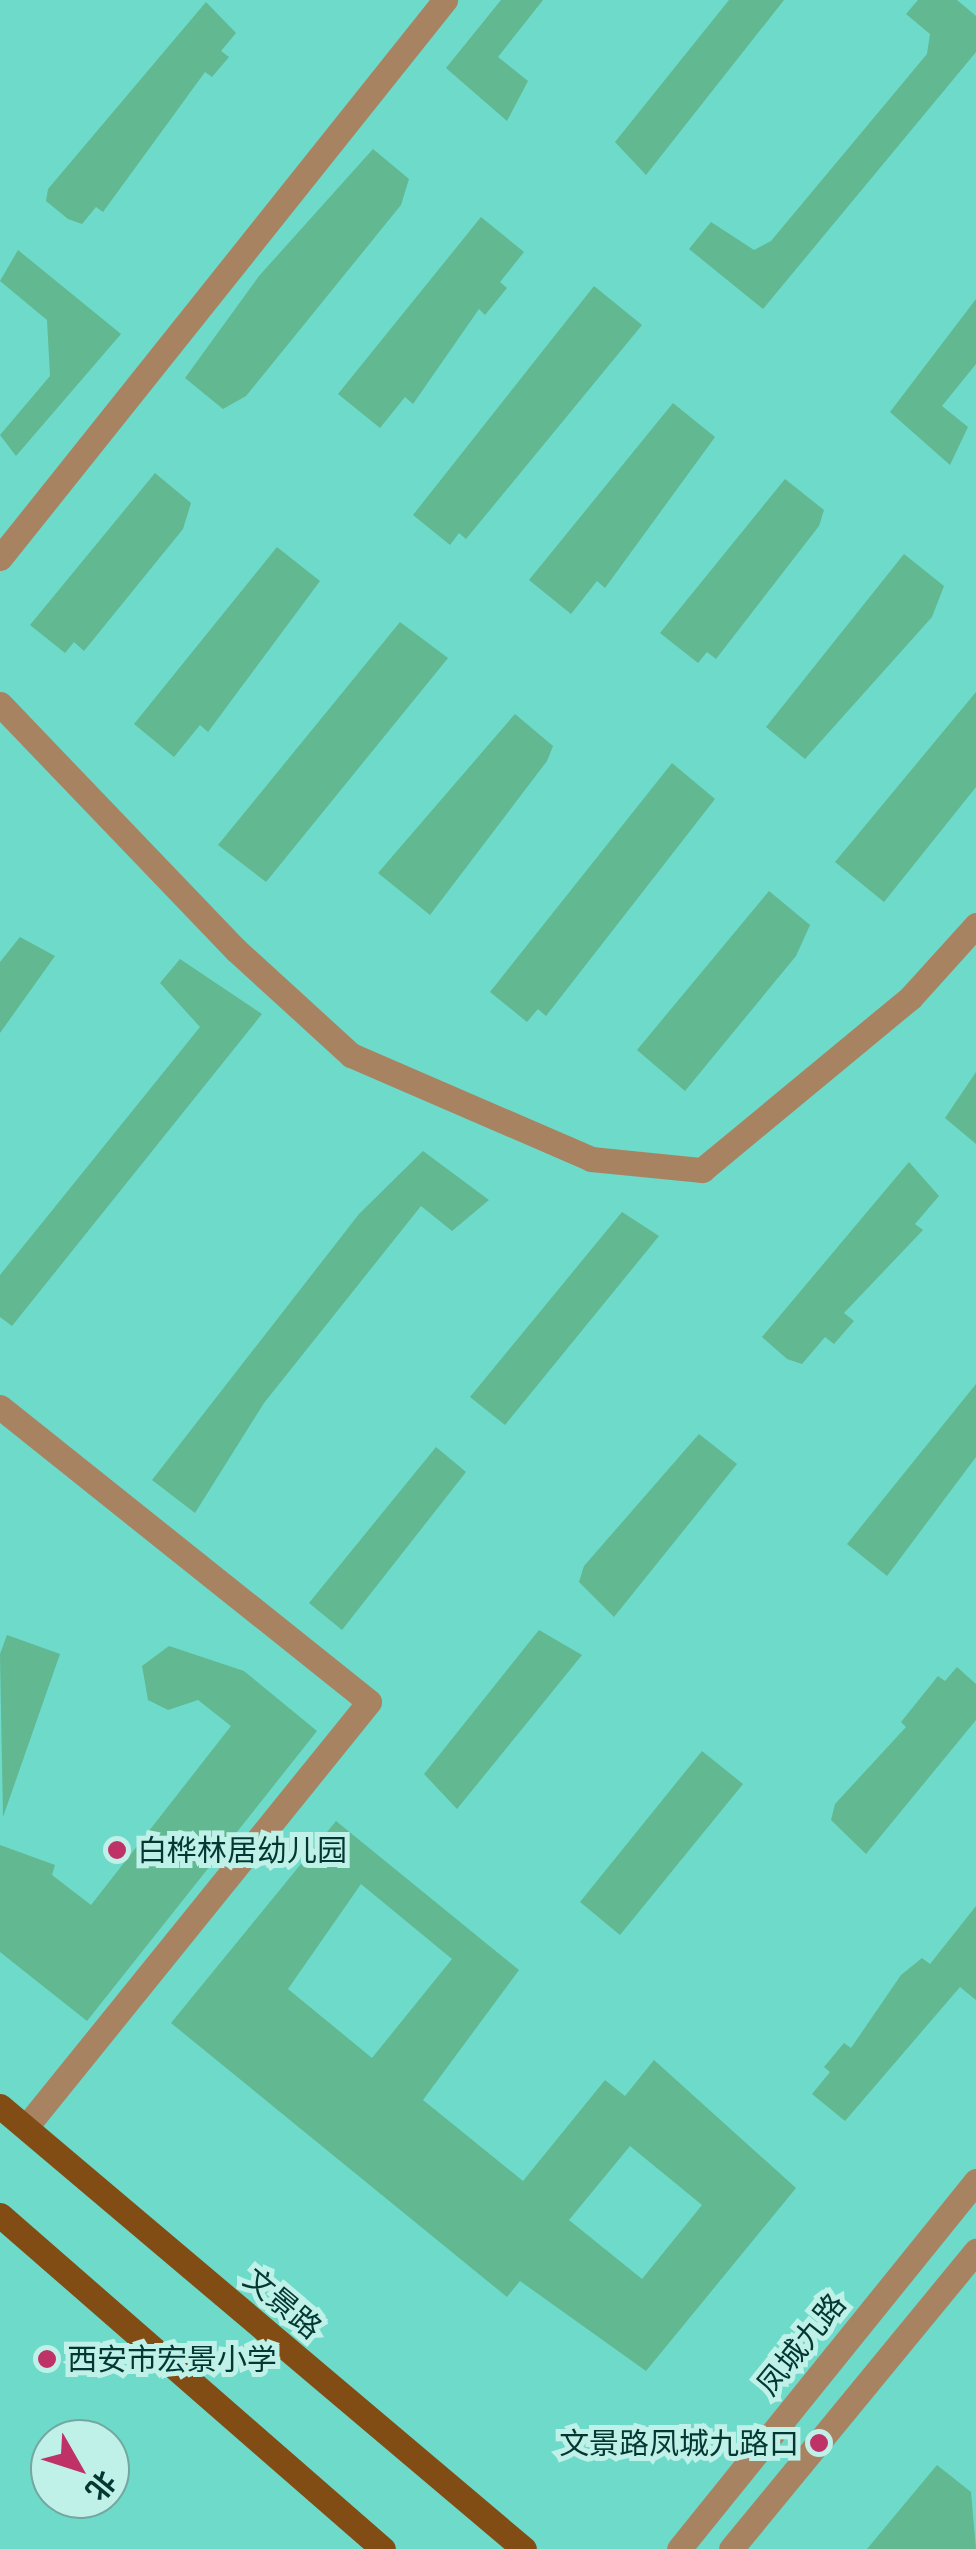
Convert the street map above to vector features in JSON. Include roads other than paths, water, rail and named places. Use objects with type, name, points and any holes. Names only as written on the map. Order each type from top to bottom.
[{"type":"main road","name":"文景路","points":[[0,2106],[524,2549]]},
{"type":"main road","points":[[0,2216],[382,2549]]},
{"type":"street","points":[[0,558],[446,0]]},
{"type":"street","points":[[0,704],[236,950],[351,1055],[591,1158],[702,1170],[911,997],[976,926]]},
{"type":"street","points":[[0,1407],[369,1702],[26,2127]]},
{"type":"street","name":"凤城九路","points":[[679,2549],[976,2181]]},
{"type":"street","points":[[731,2549],[976,2251]]},
{"type":"place","name":"白桦林居幼儿园","points":[[117,1850]]},
{"type":"place","name":"西安市宏景小学","points":[[47,2359]]},
{"type":"place","name":"文景路凤城九路口","points":[[819,2443]]}]
